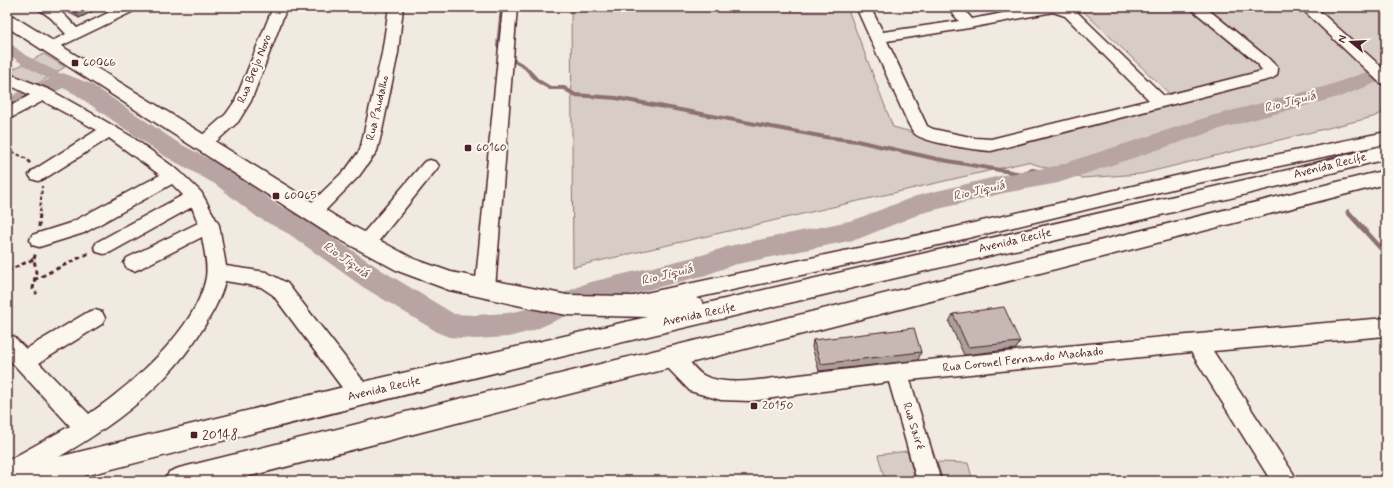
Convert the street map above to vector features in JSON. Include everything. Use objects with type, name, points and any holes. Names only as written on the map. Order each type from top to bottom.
[{"type":"main road","points":[[7,20],[332,225],[406,264],[442,279],[526,298],[567,305],[617,307],[741,306]]},
{"type":"main road","name":"Avenida Recife","points":[[13,481],[360,394],[1285,178],[1386,152]]},
{"type":"main road","name":"Avenida Recife","points":[[179,481],[206,478],[256,462],[1386,177]]},
{"type":"street","points":[[43,7],[56,15],[70,31]]},
{"type":"street","points":[[51,47],[70,31],[110,7]]},
{"type":"street","points":[[70,31],[131,7]]},
{"type":"street","name":"Rua Brejo Novo","points":[[204,143],[232,118],[243,101],[280,7]]},
{"type":"street","name":"Rua Paudalho","points":[[313,212],[353,172],[368,150],[374,131],[390,53],[396,7]]},
{"type":"street","points":[[485,289],[510,7]]},
{"type":"street","points":[[863,7],[880,39],[915,121],[921,130],[928,134],[975,144],[991,144],[1161,103],[1270,74],[1270,68],[1264,61],[1196,7]]},
{"type":"street","points":[[954,7],[969,24]]},
{"type":"street","points":[[1306,7],[1386,80]]},
{"type":"street","points":[[1323,7],[1382,60]]},
{"type":"street","points":[[880,39],[887,35],[969,24],[1056,8],[1065,10],[1161,103]]},
{"type":"street","points":[[1331,29],[1346,28]]},
{"type":"street","points":[[7,78],[39,92],[108,130],[143,152],[173,175],[195,197],[210,225],[216,272],[209,300],[190,332],[174,356],[149,381],[122,404],[87,428],[55,448],[7,473]]},
{"type":"street","points":[[7,115],[39,92]]},
{"type":"street","points":[[38,174],[108,130]]},
{"type":"street","points":[[617,307],[943,237],[1193,178],[1386,138]]},
{"type":"street","points":[[366,243],[430,166]]},
{"type":"street","points":[[39,240],[77,228],[134,198],[173,175]]},
{"type":"street","points":[[104,247],[195,197]]},
{"type":"street","points":[[134,263],[210,225]]},
{"type":"street","points":[[216,272],[266,280],[280,289],[360,394]]},
{"type":"street","points":[[24,361],[95,318]]},
{"type":"street","name":"Rua Coronel Fernando Machado","points":[[672,358],[698,384],[721,390],[751,391],[897,372],[1196,343],[1386,327]]},
{"type":"street","points":[[7,343],[87,428]]},
{"type":"street","points":[[1196,343],[1285,481]]},
{"type":"street","name":"Rua Sairé","points":[[897,372],[929,481]]},
{"type":"path","points":[[7,149],[27,158],[38,174],[43,187],[39,240],[34,259],[36,272],[33,289],[37,294]]},
{"type":"path","points":[[34,280],[75,258],[104,247]]},
{"type":"path","points":[[7,271],[34,259]]},
{"type":"shaded area","points":[[571,7],[847,7],[893,127],[987,152],[1177,101],[1079,7],[1386,7],[1386,111],[1373,117],[1141,174],[1082,178],[1027,162],[573,267]]},
{"type":"shaded area","points":[[44,54],[65,67],[31,88],[7,77],[7,72]]},
{"type":"shaded area","points":[[907,451],[916,481],[885,481],[878,455]]},
{"type":"shaded area","points":[[937,462],[968,463],[973,481],[943,481]]},
{"type":"building","points":[[67,7],[81,7],[74,11]]},
{"type":"building","points":[[1004,307],[1020,342],[968,347],[953,314]]},
{"type":"building","points":[[914,328],[921,352],[821,364],[813,340]]},
{"type":"waterway","points":[[502,7],[498,46],[503,51]]},
{"type":"waterway","points":[[7,47],[21,58],[63,80]]},
{"type":"waterway","points":[[509,58],[525,67],[538,81],[550,88],[564,88],[575,95],[616,98],[825,137],[857,141],[937,159],[1022,174],[1032,170],[1058,174]]},
{"type":"waterway","name":"Rio Jiquiá","points":[[7,111],[25,98],[63,80],[83,89],[169,148],[224,178],[266,210],[298,227],[373,279],[449,325],[475,327],[508,325],[532,319],[587,294],[706,265],[729,256],[858,229],[916,205],[1004,184],[1058,174],[1219,121],[1334,91],[1386,72]]},
{"type":"waterway","points":[[1348,212],[1386,254]]},
{"type":"place","name":"60066","points":[[75,63]]},
{"type":"place","name":"60160","points":[[468,148]]},
{"type":"place","name":"60065","points":[[276,196]]},
{"type":"place","name":"20150","points":[[754,406]]},
{"type":"place","name":"20148","points":[[194,435]]}]
